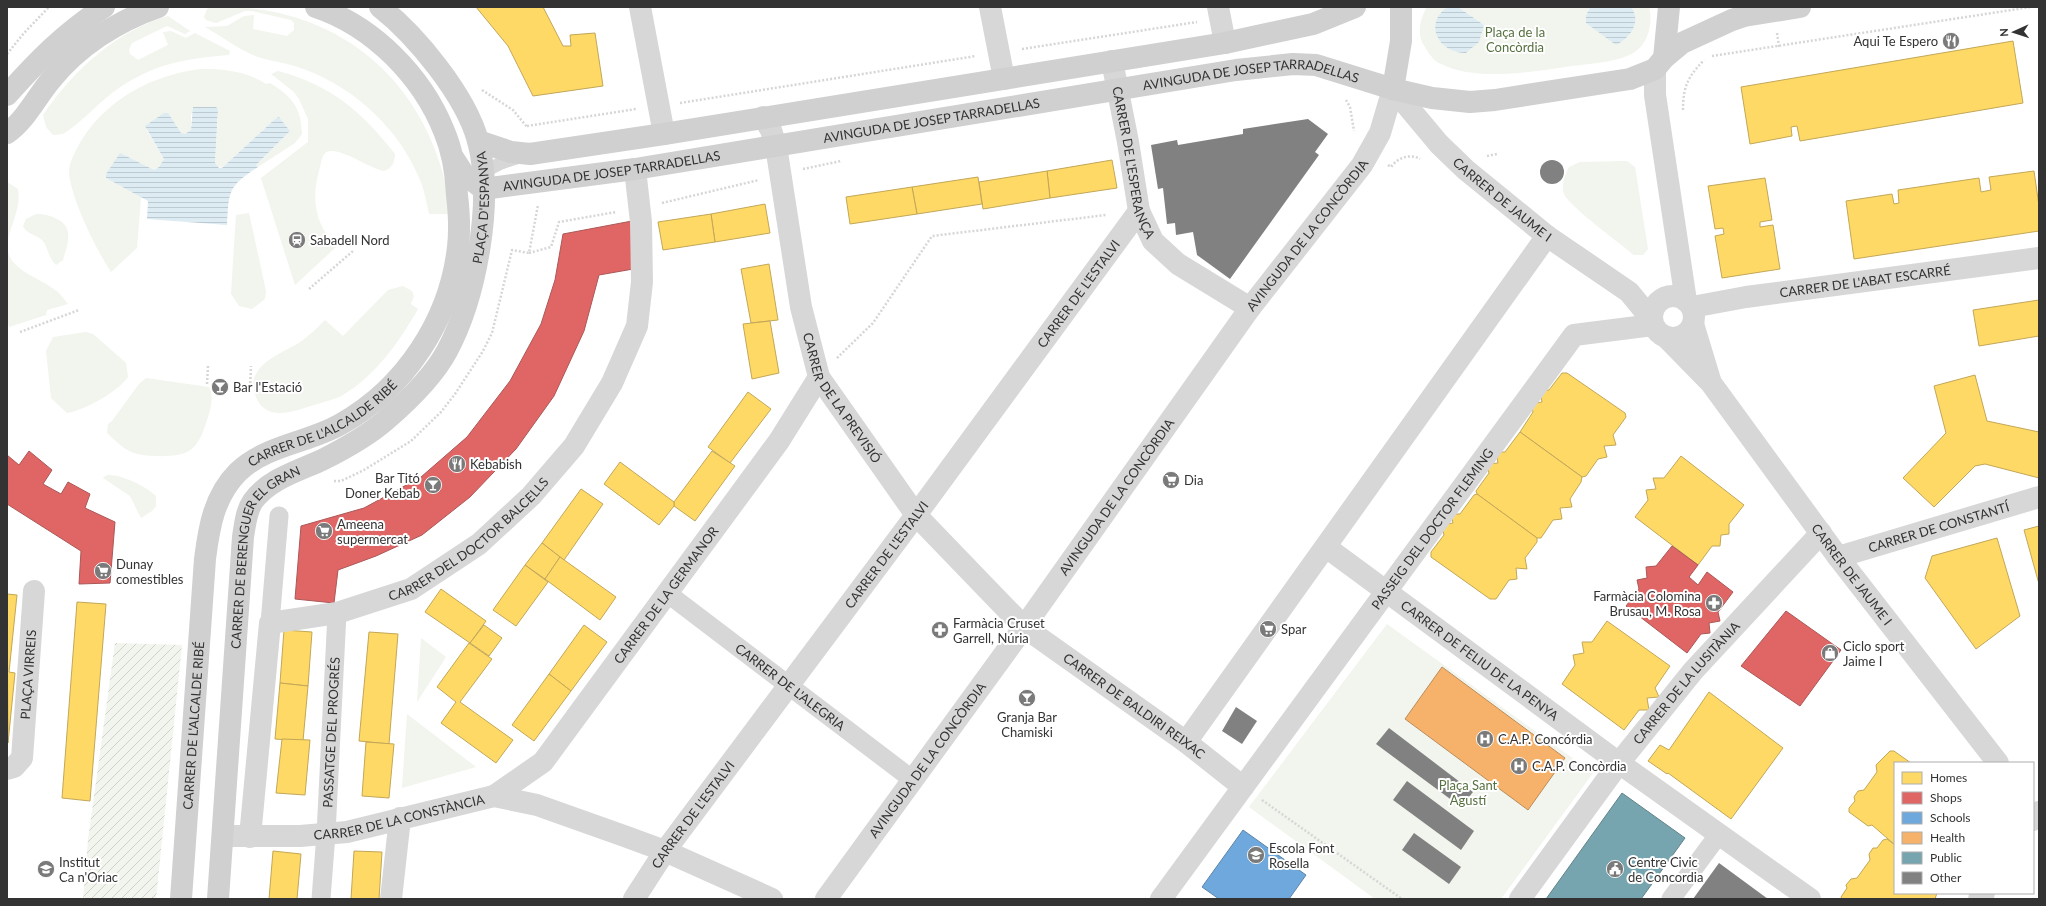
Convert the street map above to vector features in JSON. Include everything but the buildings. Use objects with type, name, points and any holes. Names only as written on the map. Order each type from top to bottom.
[{"type":"main road","points":[[7,95],[57,41],[74,27],[104,7]]},
{"type":"main road","points":[[7,133],[30,108],[50,80],[76,54],[99,36],[124,21],[158,7]]},
{"type":"main road","name":"PLAÇA D'ESPANYA","points":[[380,7],[416,40],[436,64],[464,108],[478,141],[473,183],[483,216],[469,298]]},
{"type":"main road","name":"AVINGUDA DE JOSEP TARRADELLAS","points":[[478,141],[511,152],[530,154],[664,134],[1225,43],[1313,24],[1355,7]]},
{"type":"main road","points":[[1401,7],[1401,41],[1393,89],[1432,98],[1470,102],[1495,100],[1630,79],[1659,63],[1682,43],[1732,20],[1744,16],[1800,7]]},
{"type":"main road","points":[[1659,63],[1669,7]]},
{"type":"main road","points":[[318,8],[351,22],[385,48],[411,74],[438,115],[454,159],[473,183]]},
{"type":"main road","name":"AVINGUDA DE JOSEP TARRADELLAS","points":[[473,183],[635,169],[1236,70],[1293,64],[1327,67],[1393,89]]},
{"type":"main road","name":"CARRER DE L'ALCALDE RIBÉ","points":[[186,831],[205,559],[213,514],[222,491],[238,472],[267,453],[321,434],[358,414],[385,391],[409,366],[426,343],[449,290],[458,247],[459,218],[473,183]]},
{"type":"main road","name":"CARRER DE BERENGUER EL GRAN","points":[[218,899],[243,537],[246,520],[252,503],[264,489],[280,479],[356,442],[386,421],[428,378],[447,352],[469,298]]},
{"type":"main road","points":[[181,899],[186,831]]},
{"type":"street","points":[[640,7],[664,134]]},
{"type":"street","points":[[990,7],[1004,78]]},
{"type":"street","points":[[1218,7],[1225,43]]},
{"type":"street","name":"CARRER DE L'ESPERANÇA","points":[[1112,61],[1139,211],[1153,241],[1178,264],[1250,308]]},
{"type":"street","name":"CARRER DE JAUME I","points":[[1659,63],[1655,95],[1690,311],[1711,383]]},
{"type":"street","name":"CARRER DE JAUME I","points":[[1393,89],[1439,144],[1466,170],[1547,236],[1629,292],[1657,327],[1711,383],[1822,533],[1838,557],[1997,762]]},
{"type":"street","name":"AVINGUDA DE LA CONCÒRDIA","points":[[826,899],[1024,627],[1250,308],[1362,165],[1380,133],[1393,89]]},
{"type":"street","name":"CARRER DE LA PREVISIÓ","points":[[763,117],[771,130],[776,146],[801,307],[819,377],[916,515],[1024,627]]},
{"type":"street","name":"CARRER DEL DOCTOR BALCELLS","points":[[270,623],[337,613],[411,589],[480,544],[531,496],[574,446],[612,383],[637,326],[642,282],[640,208],[635,169]]},
{"type":"street","name":"CARRER DE L'ESTALVI","points":[[634,899],[665,851],[916,515],[1139,211]]},
{"type":"street","points":[[1186,742],[1547,236]]},
{"type":"street","name":"CARRER DE L'ABAT ESCARRÉ","points":[[1690,311],[1746,297],[2039,258]]},
{"type":"street","name":"CARRER DE JAUME I","points":[[1629,292],[1662,299]]},
{"type":"street","points":[[1670,296],[1678,297],[1690,311],[1689,331],[1682,336],[1675,338],[1657,327],[1652,312],[1656,304],[1662,299],[1670,296]]},
{"type":"street","name":"PASSEIG DEL DOCTOR FLEMING","points":[[1160,899],[1574,335],[1657,327]]},
{"type":"street","name":"CARRER DE LA GERMANOR","points":[[494,796],[543,762],[779,441],[819,377]]},
{"type":"street","name":"CARRER DE CONSTANTÍ","points":[[1838,557],[2039,497]]},
{"type":"street","points":[[250,837],[280,516]]},
{"type":"street","name":"CARRER DE LA LUSITÀNIA","points":[[1520,899],[1619,763],[1693,671],[1822,533]]},
{"type":"street","name":"CARRER DE FELIU DE LA PENYA","points":[[1326,547],[1619,763],[1809,899]]},
{"type":"street","name":"PLAÇA VIRREIS","points":[[14,764],[34,591]]},
{"type":"street","name":"CARRER DE L'ALEGRIA","points":[[667,593],[913,780]]},
{"type":"street","name":"PASSATGE DEL PROGRÉS","points":[[321,899],[326,834],[337,613]]},
{"type":"street","name":"CARRER DE BALDIRI REIXAC","points":[[1024,627],[1186,742],[1243,787]]},
{"type":"street","name":"CARRER DE LA CONSTÀNCIA","points":[[223,836],[300,836],[347,832],[494,796],[537,805],[665,851],[772,899]]},
{"type":"street","points":[[391,899],[400,818]]},
{"type":"street","name":"CARRER DE L'ALCALDE RIBÉ","points":[[177,899],[186,831]]},
{"type":"street","points":[[1670,899],[1719,834]]},
{"type":"lane","name":"AVINGUDA DE JOSEP TARRADELLAS","points":[[473,183],[501,163],[530,154]]},
{"type":"path","points":[[7,54],[24,32],[49,7]]},
{"type":"path","points":[[1682,111],[1683,94],[1689,76],[1707,57],[2031,7]]},
{"type":"path","points":[[527,126],[1201,21]]},
{"type":"path","points":[[1777,34],[1779,47]]},
{"type":"path","points":[[1344,94],[1350,107],[1354,134]]},
{"type":"path","points":[[1391,167],[1400,158],[1418,158],[1423,162]]},
{"type":"path","points":[[529,253],[551,247],[559,222],[640,208],[842,160]]},
{"type":"path","points":[[819,377],[873,323],[932,236],[1139,211]]},
{"type":"path","points":[[310,289],[352,251]]},
{"type":"path","points":[[20,332],[79,310]]},
{"type":"path","points":[[207,384],[208,366]]},
{"type":"path","points":[[250,388],[251,366]]},
{"type":"path","points":[[1243,787],[1402,899]]},
{"type":"green space","points":[[212,7],[254,9],[293,17],[329,31],[361,50],[389,76],[413,106],[432,141],[445,181],[449,214],[429,214],[422,185],[414,166],[390,131],[376,115],[360,101],[325,78],[288,64],[258,57],[205,27],[227,26],[244,16],[254,15],[253,29],[287,36],[294,30],[294,23],[291,20],[252,11],[245,11],[216,23],[206,20],[204,17],[207,9]]},
{"type":"green space","name":"Plaça de la Concòrdia","points":[[1427,7],[1448,7],[1445,9],[1460,53],[1473,47],[1484,25],[1458,7],[1590,7],[1588,10],[1616,45],[1624,40],[1635,19],[1631,7],[1649,7],[1650,25],[1647,37],[1640,47],[1630,55],[1622,58],[1605,62],[1522,73],[1486,74],[1453,69],[1437,62],[1433,58],[1422,42],[1420,32],[1422,17]]},
{"type":"green space","points":[[168,16],[190,31],[185,34],[167,26],[132,43],[129,50],[130,54],[138,60],[168,45],[163,32],[171,31],[186,38],[195,33],[230,51],[229,55],[182,61],[154,69],[140,75],[112,93],[70,130],[63,134],[53,135],[46,127],[43,115],[82,68],[114,42],[149,23]]},
{"type":"green space","points":[[201,69],[235,72],[251,76],[266,84],[270,83],[290,98],[294,104],[300,117],[302,134],[295,143],[258,167],[256,165],[290,131],[279,117],[222,168],[216,166],[215,163],[218,116],[191,114],[191,130],[185,134],[181,134],[179,130],[146,129],[164,159],[159,167],[154,170],[149,168],[106,178],[141,197],[137,248],[111,272],[85,224],[74,196],[69,172],[73,156],[81,141],[92,126],[117,101],[148,83],[183,72]]},
{"type":"green space","points":[[278,71],[297,77],[330,92],[370,125],[395,154],[392,164],[387,170],[384,171],[345,154],[330,151],[325,153],[322,159],[317,181],[315,202],[324,230],[337,246],[295,285],[261,178],[308,142],[308,119],[299,99],[294,92],[271,74]]},
{"type":"green space","points":[[1627,161],[1635,167],[1648,249],[1643,255],[1634,255],[1596,225],[1568,200],[1563,191],[1564,180],[1569,167],[1580,162]]},
{"type":"green space","points":[[7,182],[18,189],[19,196],[8,240],[10,258],[23,271],[57,291],[68,304],[47,310],[46,315],[9,327],[7,320]]},
{"type":"green space","points":[[249,213],[266,291],[265,299],[252,309],[239,306],[231,294],[236,215]]},
{"type":"green space","points":[[36,214],[42,214],[57,219],[63,223],[68,232],[68,243],[63,260],[56,265],[51,259],[41,239],[29,232],[23,226],[26,219]]},
{"type":"green space","points":[[403,286],[412,291],[414,296],[411,304],[418,309],[403,334],[386,357],[366,378],[340,397],[298,410],[274,413],[261,405],[256,397],[253,382],[256,374],[265,363],[303,340],[325,320],[343,336],[388,290]]},
{"type":"green space","points":[[86,332],[93,334],[126,363],[128,377],[116,389],[100,400],[83,408],[67,413],[51,398],[46,351],[53,337]]},
{"type":"green space","points":[[146,378],[209,387],[212,398],[208,417],[199,440],[189,451],[170,456],[154,456],[134,453],[127,450],[107,433],[108,424],[112,421],[139,384]]},
{"type":"green space","points":[[107,475],[119,476],[146,488],[156,496],[156,506],[152,511],[141,518],[130,496],[103,478]]},
{"type":"green space","name":"Plaça Sant Agustí","points":[[1387,624],[1593,773],[1501,899],[1375,899],[1249,807]]},
{"type":"green space","points":[[421,638],[446,657],[417,702]]},
{"type":"green space","points":[[115,643],[182,645],[156,899],[83,899],[88,840]]},
{"type":"green space","points":[[407,714],[476,767],[402,788]]},
{"type":"shaded area","points":[[1448,7],[1458,7],[1484,25],[1479,42],[1466,53],[1456,52],[1447,48],[1437,35],[1435,28],[1436,20]]},
{"type":"shaded area","points":[[1590,7],[1631,7],[1635,18],[1633,29],[1626,38],[1616,45],[1586,23],[1586,16]]},
{"type":"shaded area","points":[[193,107],[216,107],[218,109],[215,163],[219,168],[222,168],[275,119],[279,117],[290,131],[256,165],[258,167],[241,180],[232,190],[228,204],[227,225],[147,219],[148,201],[106,178],[106,174],[120,153],[154,170],[159,167],[164,159],[145,126],[164,113],[168,113],[181,133],[185,134],[191,130]]},
{"type":"place","name":"Aqui Te Espero","points":[[1951,41]]},
{"type":"place","name":"Sabadell Nord","points":[[297,240]]},
{"type":"place","name":"Bar l'Estació","points":[[220,387]]},
{"type":"place","name":"Kebabish","points":[[457,464]]},
{"type":"place","name":"Dia","points":[[1171,480]]},
{"type":"place","name":"Bar Titó Doner Kebab","points":[[433,485]]},
{"type":"place","name":"Ameena supermercat","points":[[324,531]]},
{"type":"place","name":"Dunay comestibles","points":[[103,571]]},
{"type":"place","name":"Farmàcia Colomina Brusau, M. Rosa","points":[[1714,603]]},
{"type":"place","name":"Spar","points":[[1268,629]]},
{"type":"place","name":"Farmàcia Cruset Garrell, Núria","points":[[940,630]]},
{"type":"place","name":"Ciclo sport Jaime I","points":[[1830,653]]},
{"type":"place","name":"Granja Bar Chamiski","points":[[1027,698]]},
{"type":"place","name":"C.A.P. Concórdia","points":[[1485,739]]},
{"type":"place","name":"C.A.P. Concòrdia","points":[[1519,766]]},
{"type":"place","name":"Escola Font Rosella","points":[[1256,855]]},
{"type":"place","name":"Institut Ca n'Oriac","points":[[46,869]]},
{"type":"place","name":"Centre Civic de Concordia","points":[[1615,869]]}]
